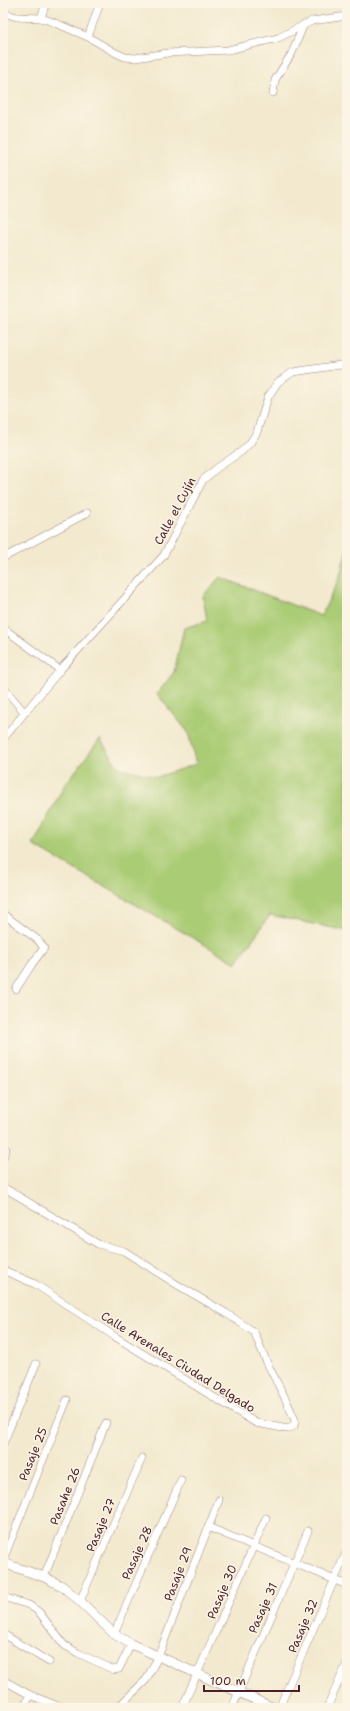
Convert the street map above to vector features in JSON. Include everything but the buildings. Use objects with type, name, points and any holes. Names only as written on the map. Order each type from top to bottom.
[{"type":"main road","points":[[3,1562],[44,1577],[62,1586],[114,1634],[131,1644],[274,1708]]},
{"type":"street","points":[[41,18],[46,3]]},
{"type":"street","points":[[88,37],[100,3]]},
{"type":"street","points":[[3,13],[17,17],[41,18],[88,37],[125,57],[135,58],[168,53],[228,50],[278,38],[293,32],[304,24],[312,21],[347,16]]},
{"type":"street","points":[[273,93],[275,80],[292,53],[304,24]]},
{"type":"street","name":"Calle el Cujín","points":[[3,739],[60,670],[164,555],[203,480],[217,468],[242,451],[250,443],[257,432],[268,397],[278,382],[293,372],[347,364]]},
{"type":"street","points":[[3,558],[87,513]]},
{"type":"street","points":[[3,628],[60,670]]},
{"type":"street","points":[[3,687],[24,712]]},
{"type":"street","points":[[3,914],[38,940],[44,948],[16,989]]},
{"type":"street","points":[[3,1147],[6,1149],[3,1158]]},
{"type":"street","name":"Calle Arenales Ciudad Delgado","points":[[3,1187],[98,1244],[124,1251],[226,1313],[254,1332],[268,1365],[286,1398],[295,1420],[294,1426],[288,1429],[256,1424],[114,1336],[35,1284],[3,1270]]},
{"type":"street","points":[[3,1444],[36,1364]]},
{"type":"street","name":"Pasaje 25","points":[[3,1562],[66,1400]]},
{"type":"street","name":"Pasahe 26","points":[[44,1577],[106,1423]]},
{"type":"street","name":"Pasaje 27","points":[[80,1601],[142,1458]]},
{"type":"street","name":"Pasaje 28","points":[[114,1634],[181,1480]]},
{"type":"street","name":"Pasaje 29","points":[[117,1708],[146,1680],[158,1657],[219,1500]]},
{"type":"street","name":"Pasaje 30","points":[[182,1708],[266,1518]]},
{"type":"street","points":[[208,1527],[347,1585]]},
{"type":"street","name":"Pasaje 31","points":[[232,1708],[308,1531]]},
{"type":"street","name":"Pasaje 32","points":[[279,1708],[346,1553]]},
{"type":"street","points":[[3,1597],[29,1605],[39,1612],[64,1645],[78,1654],[114,1670],[119,1669],[122,1665],[131,1644]]},
{"type":"street","points":[[3,1634],[49,1662]]},
{"type":"street","points":[[327,1708],[347,1663]]},
{"type":"street","points":[[3,1680],[30,1695],[63,1708]]},
{"type":"street","points":[[24,1708],[30,1695]]},
{"type":"green space","points":[[347,549],[347,931],[270,915],[236,963],[33,845],[64,786],[100,739],[118,767],[157,777],[196,764],[188,732],[157,694],[174,672],[184,628],[207,621],[203,596],[220,577],[321,616],[339,579]]}]
